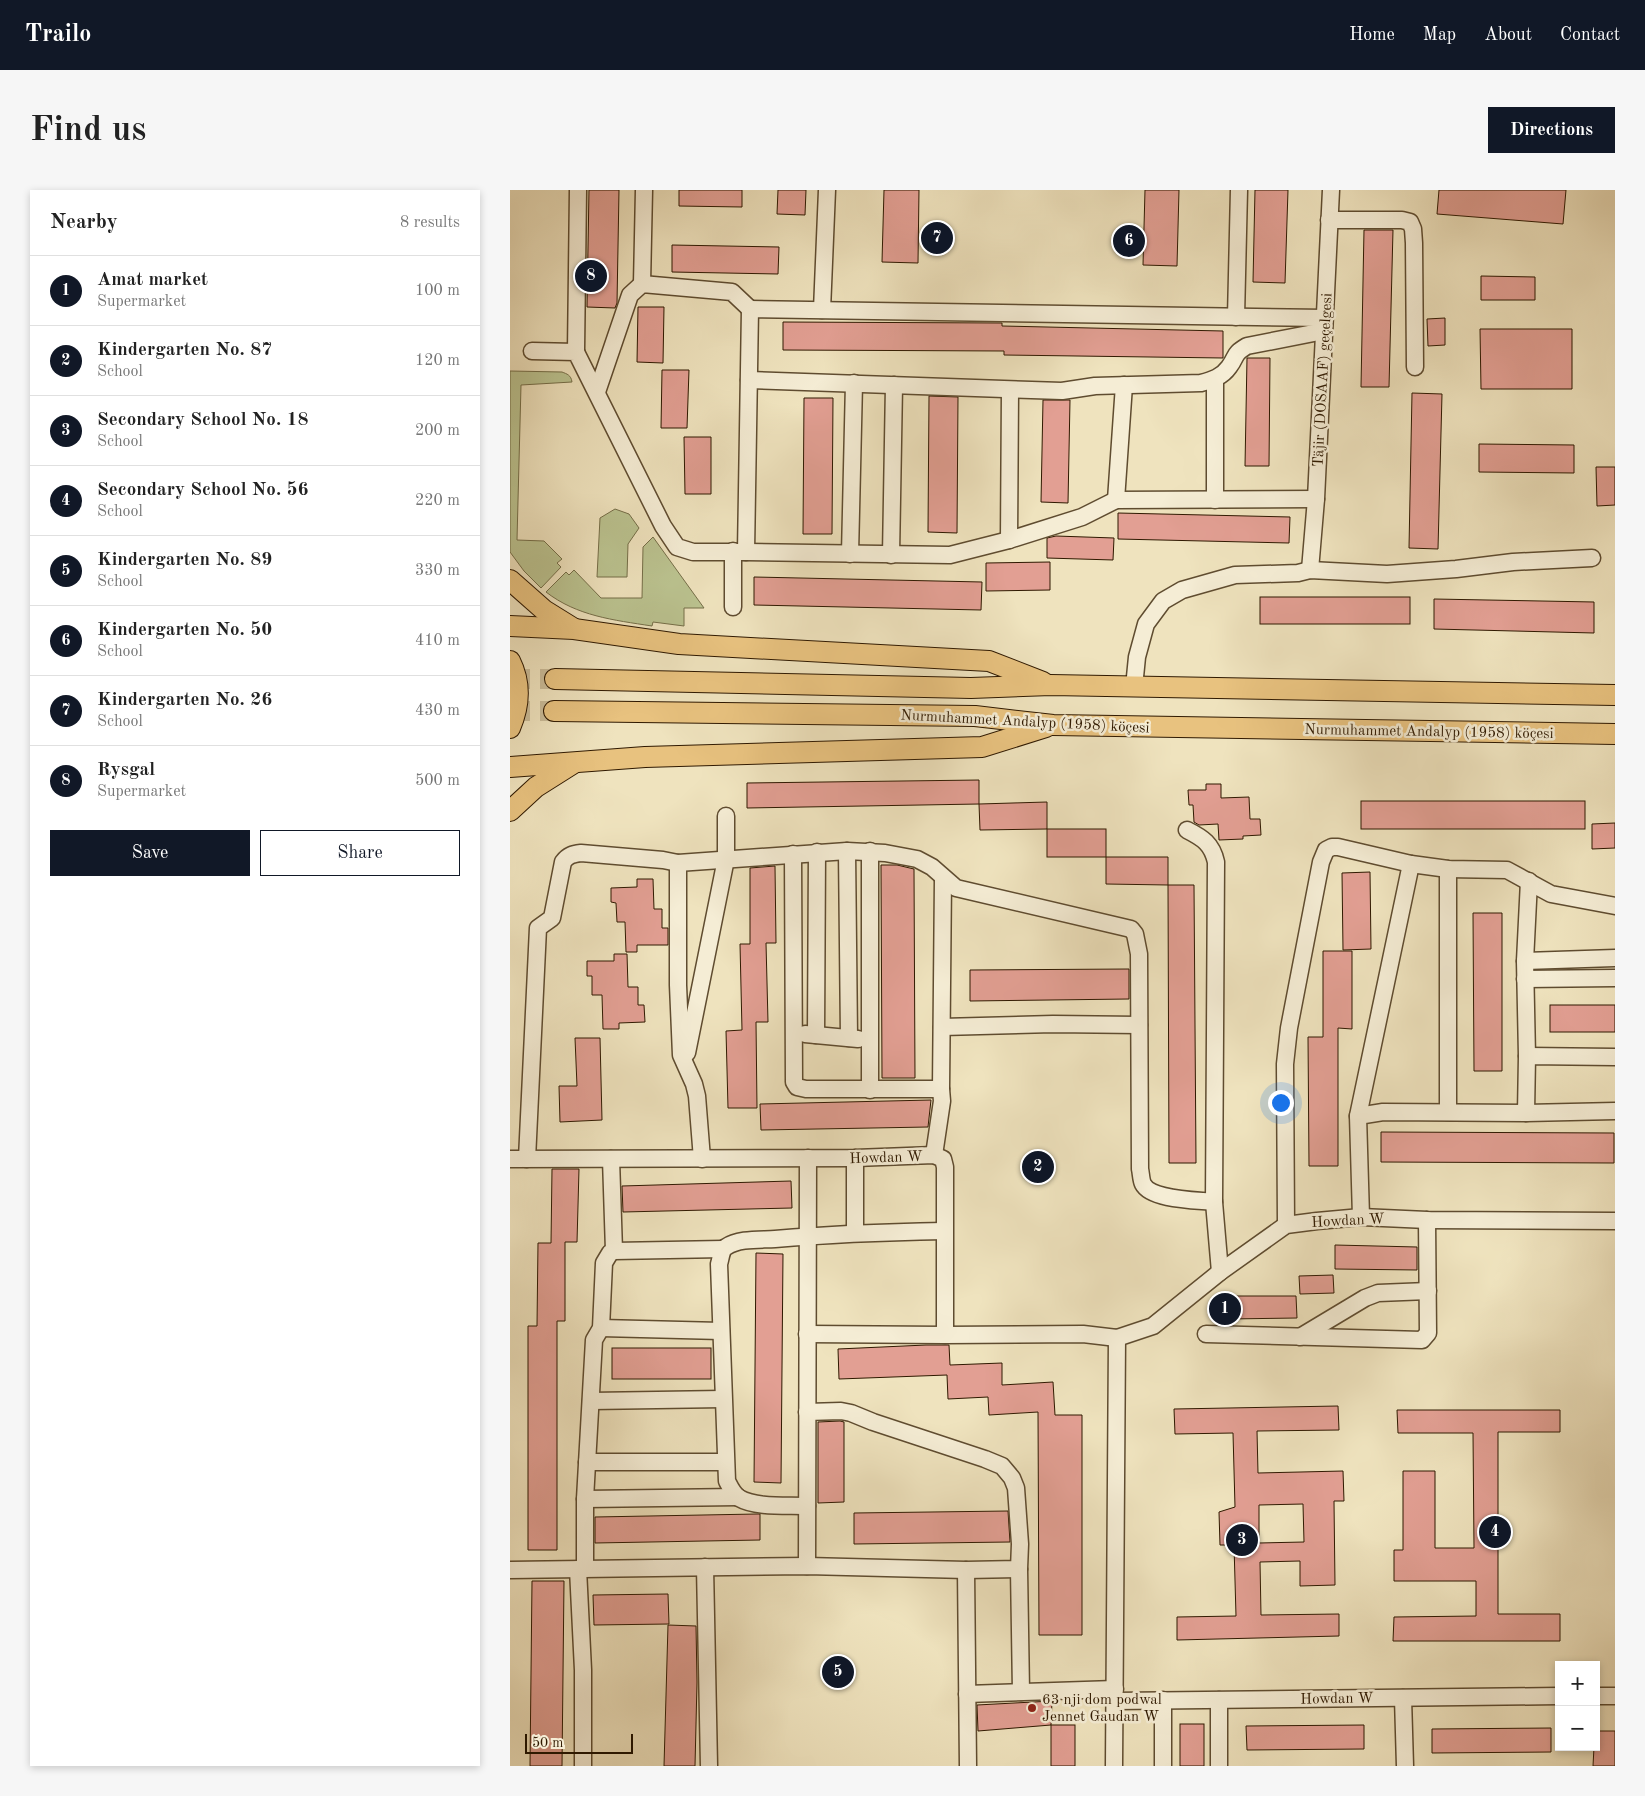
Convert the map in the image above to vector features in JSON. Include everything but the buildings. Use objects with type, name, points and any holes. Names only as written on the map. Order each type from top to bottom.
[{"type":"main road","points":[[510,580],[544,610],[574,629]]},
{"type":"main road","points":[[510,626],[574,629],[679,644],[989,661],[1051,685]]},
{"type":"main road","points":[[510,661],[517,680],[518,692],[515,716],[510,728]]},
{"type":"main road","name":"Nurmuhammet Andalyp (1958) köçesi","points":[[555,679],[971,688],[1051,685],[1615,695]]},
{"type":"main road","name":"Nurmuhammet Andalyp (1958) köçesi","points":[[554,711],[975,716],[1053,725],[1615,734]]},
{"type":"main road","points":[[510,767],[655,756],[982,747],[1053,725]]},
{"type":"main road","points":[[510,812],[536,787],[576,762]]},
{"type":"street","points":[[578,190],[576,352],[662,526],[678,547],[693,552],[739,551],[950,555],[1009,540],[1082,517],[1116,500],[1316,499]]},
{"type":"street","points":[[597,392],[630,295],[642,284],[644,190]]},
{"type":"street","points":[[822,310],[827,190]]},
{"type":"street","points":[[1236,317],[1239,190]]},
{"type":"street","name":"Täjir (DOSAAF) geçelgesi","points":[[1310,570],[1316,499],[1331,190]]},
{"type":"street","points":[[1329,220],[1402,220],[1410,222],[1413,229],[1414,243],[1415,366]]},
{"type":"street","points":[[642,284],[732,292],[750,309],[1236,317],[1325,324]]},
{"type":"street","points":[[733,607],[739,551],[749,380],[750,309]]},
{"type":"street","points":[[749,380],[1062,392],[1095,386],[1201,383],[1215,379],[1229,367],[1236,352],[1247,346],[1325,324]]},
{"type":"street","points":[[532,351],[576,352]]},
{"type":"street","points":[[1215,379],[1215,500]]},
{"type":"street","points":[[850,554],[854,383]]},
{"type":"street","points":[[891,555],[894,385]]},
{"type":"street","points":[[1116,500],[1124,386]]},
{"type":"street","points":[[1009,540],[1010,390]]},
{"type":"street","points":[[1134,687],[1137,657],[1146,624],[1163,601],[1182,590],[1235,575],[1298,573],[1310,570],[1387,574],[1456,569],[1513,562],[1592,558]]},
{"type":"street","points":[[685,1063],[726,858],[726,816]]},
{"type":"street","points":[[1187,830],[1207,842],[1214,851],[1216,862],[1214,1202],[1220,1272]]},
{"type":"street","points":[[1286,1225],[1285,1064],[1289,1028],[1321,862],[1326,850],[1332,847],[1411,864],[1448,869],[1507,870],[1551,894],[1615,906]]},
{"type":"street","points":[[527,1159],[538,928],[552,918],[563,862],[567,856],[581,853],[678,863],[847,850],[917,859],[932,867],[956,888],[1131,929],[1135,934],[1139,954],[1140,1169],[1143,1184],[1150,1192],[1214,1202]]},
{"type":"street","points":[[847,850],[849,1038]]},
{"type":"street","points":[[816,852],[816,1035]]},
{"type":"street","points":[[870,852],[870,1090]]},
{"type":"street","points":[[793,854],[794,1082],[797,1087],[806,1089],[870,1090],[941,1089]]},
{"type":"street","points":[[678,863],[678,985],[681,1055],[697,1096],[702,1158]]},
{"type":"street","points":[[1361,1217],[1358,1116],[1411,864]]},
{"type":"street","points":[[1448,869],[1448,1112]]},
{"type":"street","points":[[934,1155],[942,1101],[943,878]]},
{"type":"street","points":[[1526,1113],[1525,961],[1529,881]]},
{"type":"street","points":[[1525,961],[1615,958]]},
{"type":"street","points":[[1525,979],[1615,978]]},
{"type":"street","points":[[942,1027],[1054,1024],[1140,1025]]},
{"type":"street","points":[[794,1033],[870,1040]]},
{"type":"street","points":[[1527,1056],[1615,1058]]},
{"type":"street","points":[[1358,1116],[1383,1112],[1526,1113],[1615,1111]]},
{"type":"street","name":"Howdan W","points":[[510,1158],[855,1158],[934,1155],[943,1159],[945,1167],[945,1335],[1083,1334],[1117,1338],[1153,1326],[1220,1272],[1286,1225],[1317,1220],[1361,1217],[1427,1220],[1615,1221]]},
{"type":"street","points":[[807,1566],[808,1158]]},
{"type":"street","points":[[855,1158],[855,1233]]},
{"type":"street","points":[[611,1159],[614,1251]]},
{"type":"street","points":[[1206,1334],[1422,1340],[1428,1333],[1427,1220]]},
{"type":"street","points":[[583,1766],[582,1569],[585,1499],[594,1340],[601,1328],[604,1263],[610,1253],[614,1251],[723,1249],[739,1242],[807,1236],[944,1231]]},
{"type":"street","points":[[723,1249],[719,1264],[727,1481],[731,1490],[738,1497],[750,1502],[807,1506]]},
{"type":"street","points":[[1300,1337],[1366,1298],[1378,1293],[1428,1290]]},
{"type":"street","points":[[601,1328],[721,1331]]},
{"type":"street","points":[[807,1334],[945,1335]]},
{"type":"street","points":[[1114,1766],[1117,1338]]},
{"type":"street","points":[[591,1401],[723,1400]]},
{"type":"street","points":[[807,1412],[841,1411],[851,1413],[985,1459],[1002,1466],[1012,1478],[1016,1488],[1020,1544],[1021,1692]]},
{"type":"street","points":[[587,1462],[725,1462]]},
{"type":"street","points":[[585,1499],[738,1497]]},
{"type":"street","points":[[510,1570],[807,1566],[966,1570],[1019,1569]]},
{"type":"street","points":[[705,1567],[710,1766]]},
{"type":"street","points":[[966,1570],[968,1766]]},
{"type":"street","name":"Howdan W","points":[[967,1694],[1021,1692],[1115,1695],[1163,1700],[1555,1696]]},
{"type":"street","points":[[1600,1696],[1615,1696]]},
{"type":"street","points":[[1403,1698],[1405,1766]]},
{"type":"street","points":[[1163,1700],[1163,1766]]},
{"type":"street","points":[[1219,1700],[1219,1766]]},
{"type":"green space","points":[[510,371],[562,372],[570,376],[572,382],[521,385],[517,540],[544,541],[562,559],[557,563],[561,567],[541,588],[524,571],[510,552]]},
{"type":"green space","points":[[615,509],[629,514],[639,528],[628,544],[627,577],[597,577],[600,518]]},
{"type":"green space","points":[[653,537],[704,608],[684,608],[684,626],[653,622],[652,626],[596,616],[570,607],[546,592],[566,572],[569,575],[574,570],[601,598],[642,598],[643,547]]},
{"type":"tunnel","points":[[510,679],[555,679]]},
{"type":"tunnel","points":[[510,711],[554,711]]},
{"type":"place","name":"Kindergarten No. 26","points":[[937,238]]},
{"type":"place","name":"Kindergarten No. 50","points":[[1129,241]]},
{"type":"place","name":"Rysgal","points":[[591,276]]},
{"type":"place","name":"Kindergarten No. 87","points":[[1038,1167]]},
{"type":"place","name":"Amat market","points":[[1225,1309]]},
{"type":"place","name":"Secondary School No. 56","points":[[1495,1532]]},
{"type":"place","name":"Secondary School No. 18","points":[[1242,1540]]},
{"type":"place","name":"Kindergarten No. 89","points":[[838,1672]]},
{"type":"place","name":"63 nji dom podwal Jennet Gaudan W","points":[[1032,1708]]}]
